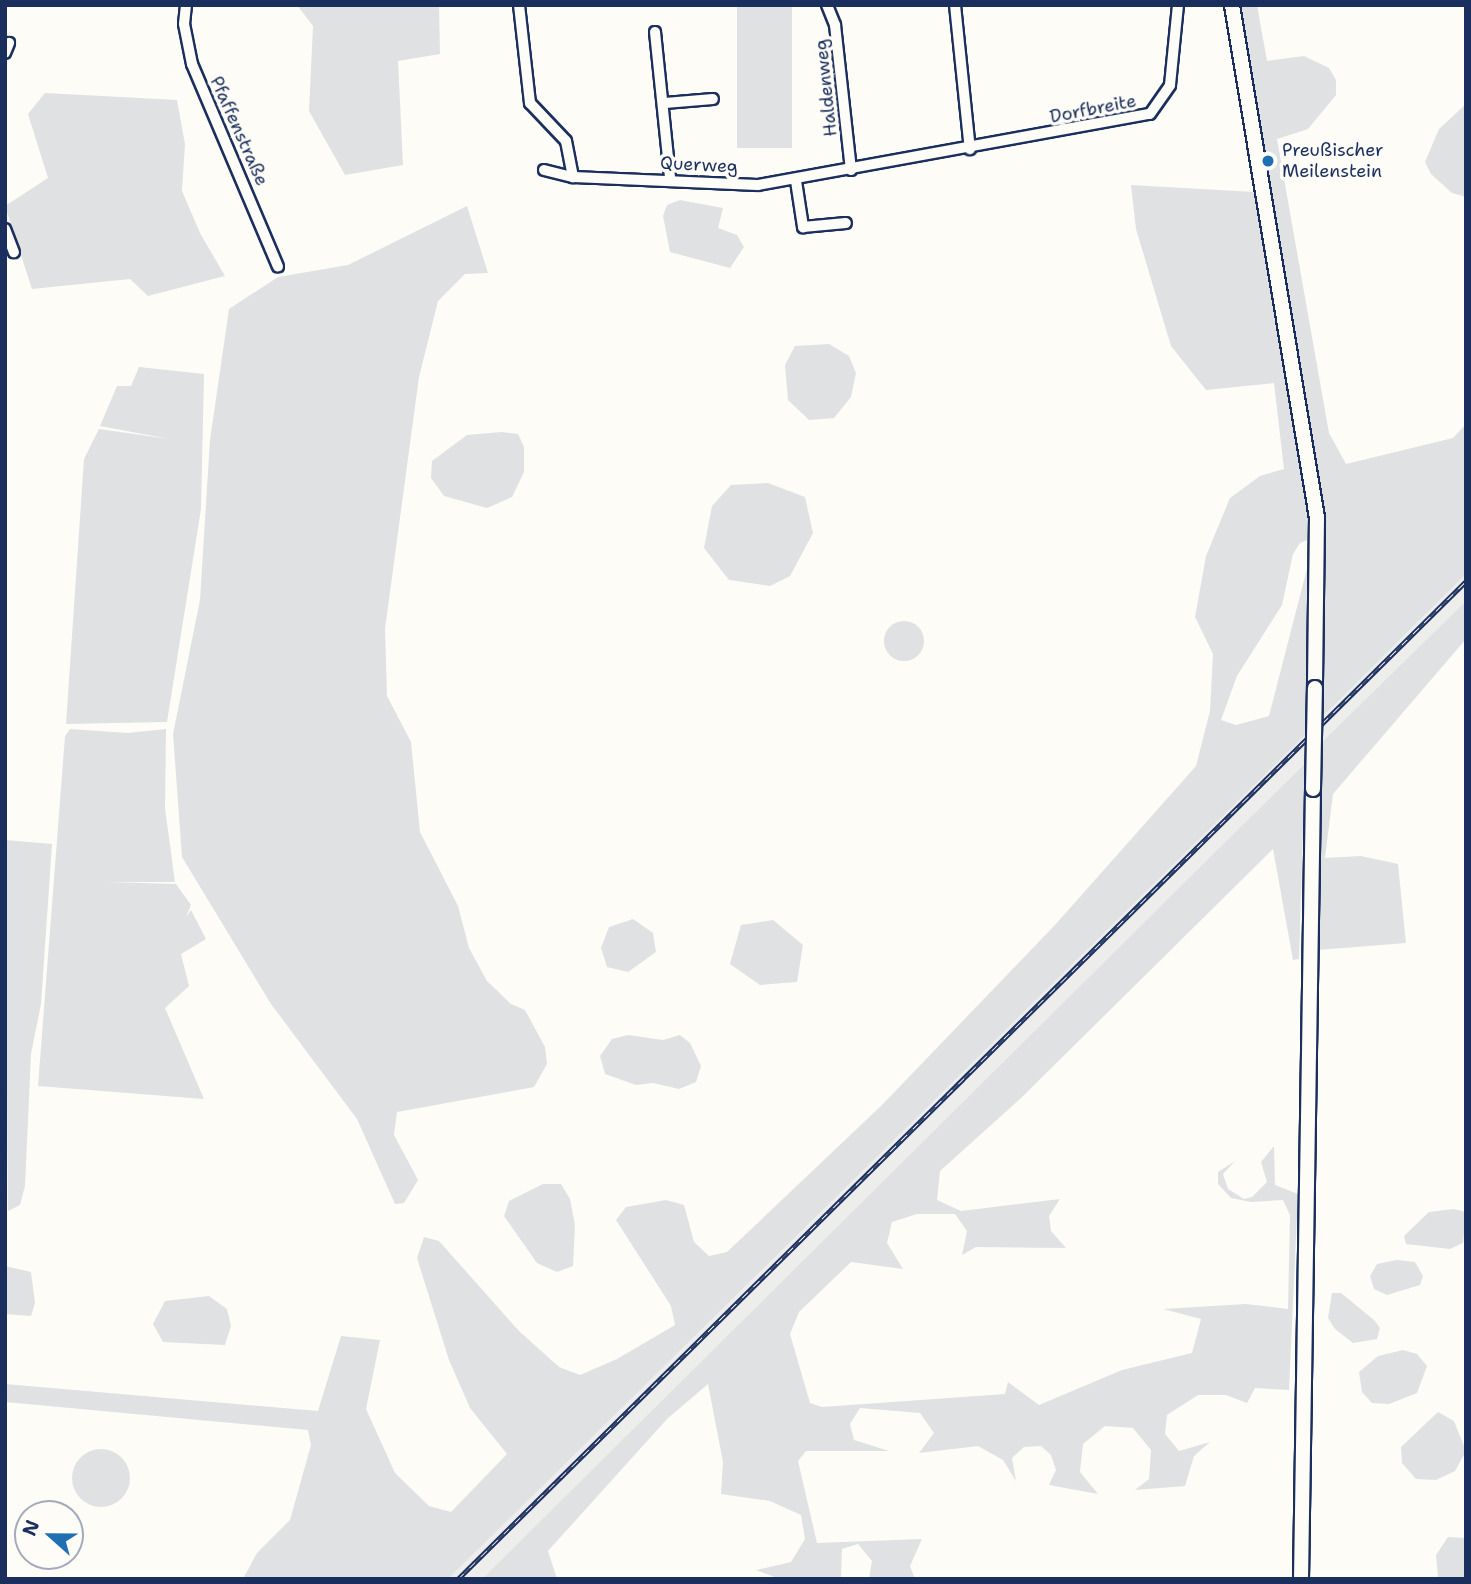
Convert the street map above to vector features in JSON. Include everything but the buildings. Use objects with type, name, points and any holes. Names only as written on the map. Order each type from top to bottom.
[{"type":"main road","points":[[1232,5],[1317,518],[1301,1579]]},
{"type":"street","name":"Pfaffenstraße","points":[[186,5],[184,24],[192,64],[278,267]]},
{"type":"street","points":[[519,5],[530,103],[566,141],[573,177]]},
{"type":"street","name":"Haldenweg","points":[[827,5],[835,25],[851,170]]},
{"type":"street","points":[[955,5],[970,149]]},
{"type":"street","name":"Dorfbreite","points":[[851,170],[1150,114],[1170,85],[1178,5]]},
{"type":"street","points":[[655,32],[665,103],[670,178]]},
{"type":"street","points":[[665,103],[713,99]]},
{"type":"street","name":"Querweg","points":[[544,170],[573,177],[670,178],[758,185],[796,181],[851,170]]},
{"type":"street","points":[[796,181],[803,227],[846,223]]},
{"type":"street","points":[[5,229],[14,252]]},
{"type":"shaded area","points":[[297,5],[439,5],[440,54],[398,61],[403,165],[345,175],[309,111],[313,26]]},
{"type":"shaded area","points":[[737,5],[792,5],[792,148],[737,148]]},
{"type":"shaded area","points":[[1238,5],[1257,5],[1267,61],[1304,56],[1329,68],[1336,80],[1336,95],[1308,129],[1277,139],[1329,433],[1346,464],[1453,438],[1466,424],[1466,574],[1322,717],[1325,532]]},
{"type":"shaded area","points":[[45,93],[177,100],[185,144],[182,191],[200,233],[225,276],[148,296],[130,279],[32,289],[5,206],[48,178],[28,114]]},
{"type":"shaded area","points":[[1466,104],[1466,197],[1452,193],[1431,174],[1425,162],[1439,129]]},
{"type":"shaded area","points":[[1131,185],[1254,192],[1312,538],[1300,543],[1293,554],[1282,605],[1237,676],[1221,720],[1236,725],[1269,716],[1312,549],[1306,734],[448,1579],[243,1579],[257,1553],[290,1520],[311,1445],[308,1430],[5,1402],[5,1384],[318,1411],[341,1336],[380,1340],[366,1409],[395,1473],[429,1506],[451,1512],[507,1454],[470,1408],[449,1360],[417,1258],[424,1237],[439,1241],[519,1331],[559,1367],[580,1375],[617,1359],[675,1325],[671,1306],[616,1220],[626,1207],[666,1200],[684,1205],[694,1242],[709,1256],[727,1252],[882,1105],[1055,925],[1196,766],[1210,711],[1213,654],[1195,617],[1206,556],[1230,498],[1260,476],[1284,469],[1274,383],[1206,390],[1171,346],[1136,229]]},
{"type":"shaded area","points":[[680,200],[723,208],[718,228],[737,235],[744,247],[730,268],[670,252],[663,216],[667,205]]},
{"type":"shaded area","points":[[467,206],[488,273],[465,274],[438,301],[419,377],[385,629],[387,696],[411,742],[420,832],[458,906],[469,948],[487,981],[511,1004],[525,1010],[545,1047],[547,1064],[534,1087],[397,1112],[394,1135],[418,1180],[404,1203],[395,1204],[357,1119],[271,1004],[182,857],[173,734],[200,600],[210,440],[229,309],[278,277],[348,265]]},
{"type":"shaded area","points":[[829,344],[849,356],[856,373],[851,397],[834,418],[809,420],[788,400],[785,365],[795,346]]},
{"type":"shaded area","points":[[139,367],[204,374],[201,509],[167,722],[66,724],[84,459],[99,429],[169,439],[100,426],[117,386],[131,386]]},
{"type":"shaded area","points":[[502,432],[518,434],[524,447],[524,472],[512,497],[487,508],[444,496],[431,478],[432,461],[467,435]]},
{"type":"shaded area","points":[[768,483],[805,497],[813,533],[790,576],[770,586],[729,580],[704,548],[712,506],[731,485]]},
{"type":"shaded area","points":[[1466,574],[1466,601],[974,1094],[482,1579],[448,1579]]},
{"type":"shaded area","points":[[1466,601],[1466,639],[1333,794],[1325,858],[1361,856],[1398,864],[1406,943],[1318,950],[1321,743]]},
{"type":"shaded area","points":[[904,621],[918,627],[924,641],[918,655],[904,661],[890,655],[884,641],[890,627]]},
{"type":"shaded area","points":[[70,729],[128,733],[166,729],[165,808],[175,882],[107,882],[176,884],[191,905],[186,917],[191,910],[206,939],[181,954],[189,986],[165,1008],[204,1099],[38,1086],[65,736]]},
{"type":"shaded area","points":[[1305,763],[1299,959],[1293,960],[1273,849],[1021,1098],[940,1171],[937,1200],[961,1211],[1060,1199],[1049,1216],[1051,1231],[1066,1248],[976,1247],[962,1255],[967,1231],[955,1214],[917,1214],[892,1222],[887,1243],[903,1269],[851,1262],[799,1312],[790,1334],[810,1403],[822,1407],[1005,1394],[1008,1382],[1039,1405],[1122,1370],[1192,1353],[1201,1319],[1163,1309],[1246,1304],[1288,1309],[1290,1215],[1283,1200],[1251,1202],[1231,1198],[1218,1184],[1218,1172],[1235,1161],[1223,1174],[1228,1189],[1244,1199],[1252,1197],[1267,1182],[1261,1162],[1274,1146],[1275,1185],[1298,1194],[1289,1390],[1255,1388],[1247,1403],[1226,1395],[1198,1395],[1167,1415],[1165,1434],[1179,1451],[1210,1442],[1194,1456],[1185,1486],[1135,1490],[1149,1479],[1151,1450],[1133,1428],[1105,1426],[1083,1444],[1080,1472],[1098,1494],[1049,1485],[1056,1470],[1051,1455],[1041,1446],[1024,1447],[1012,1458],[1016,1481],[1003,1460],[978,1446],[919,1453],[934,1433],[920,1413],[860,1408],[850,1424],[854,1440],[889,1451],[806,1451],[798,1461],[817,1543],[922,1539],[910,1566],[915,1579],[869,1579],[872,1561],[858,1544],[842,1549],[841,1579],[780,1579],[756,1570],[791,1562],[805,1539],[801,1515],[770,1501],[721,1494],[723,1462],[708,1384],[667,1419],[548,1551],[557,1579],[482,1579]]},
{"type":"shaded area","points":[[5,840],[52,844],[41,1004],[31,1054],[25,1186],[20,1205],[8,1211]]},
{"type":"shaded area","points":[[633,919],[653,933],[656,952],[628,972],[607,967],[601,948],[609,927]]},
{"type":"shaded area","points":[[773,920],[803,945],[797,982],[760,985],[730,964],[741,925]]},
{"type":"shaded area","points":[[628,1035],[663,1040],[680,1035],[690,1043],[701,1066],[696,1082],[679,1089],[653,1083],[636,1085],[605,1074],[600,1056],[612,1039]]},
{"type":"shaded area","points":[[543,1184],[561,1184],[570,1199],[575,1225],[573,1266],[557,1272],[537,1263],[504,1216],[509,1201]]},
{"type":"shaded area","points":[[1454,1209],[1466,1212],[1463,1243],[1450,1249],[1406,1244],[1404,1236],[1429,1212]]},
{"type":"shaded area","points":[[1397,1260],[1415,1262],[1423,1276],[1420,1285],[1387,1295],[1374,1289],[1370,1276],[1377,1264]]},
{"type":"shaded area","points":[[5,1266],[31,1272],[35,1303],[31,1316],[5,1314]]},
{"type":"shaded area","points":[[1332,1293],[1341,1293],[1374,1320],[1380,1328],[1377,1339],[1353,1343],[1335,1329],[1328,1318]]},
{"type":"shaded area","points":[[209,1296],[227,1309],[231,1326],[225,1345],[163,1342],[153,1324],[165,1301]]},
{"type":"shaded area","points":[[1403,1350],[1417,1354],[1427,1366],[1417,1393],[1389,1404],[1372,1403],[1362,1392],[1359,1372],[1378,1356]]},
{"type":"shaded area","points":[[1438,1412],[1454,1421],[1466,1451],[1455,1471],[1436,1480],[1416,1479],[1402,1463],[1401,1447]]},
{"type":"shaded area","points":[[101,1449],[117,1454],[125,1462],[129,1472],[129,1484],[125,1494],[117,1502],[101,1507],[85,1502],[77,1494],[72,1478],[77,1462],[85,1454]]},
{"type":"shaded area","points":[[1448,1537],[1466,1538],[1466,1579],[1438,1577],[1436,1555]]},
{"type":"railway","points":[[458,1579],[1466,581]]},
{"type":"place","name":"Preußischer Meilenstein","points":[[1268,161]]}]
